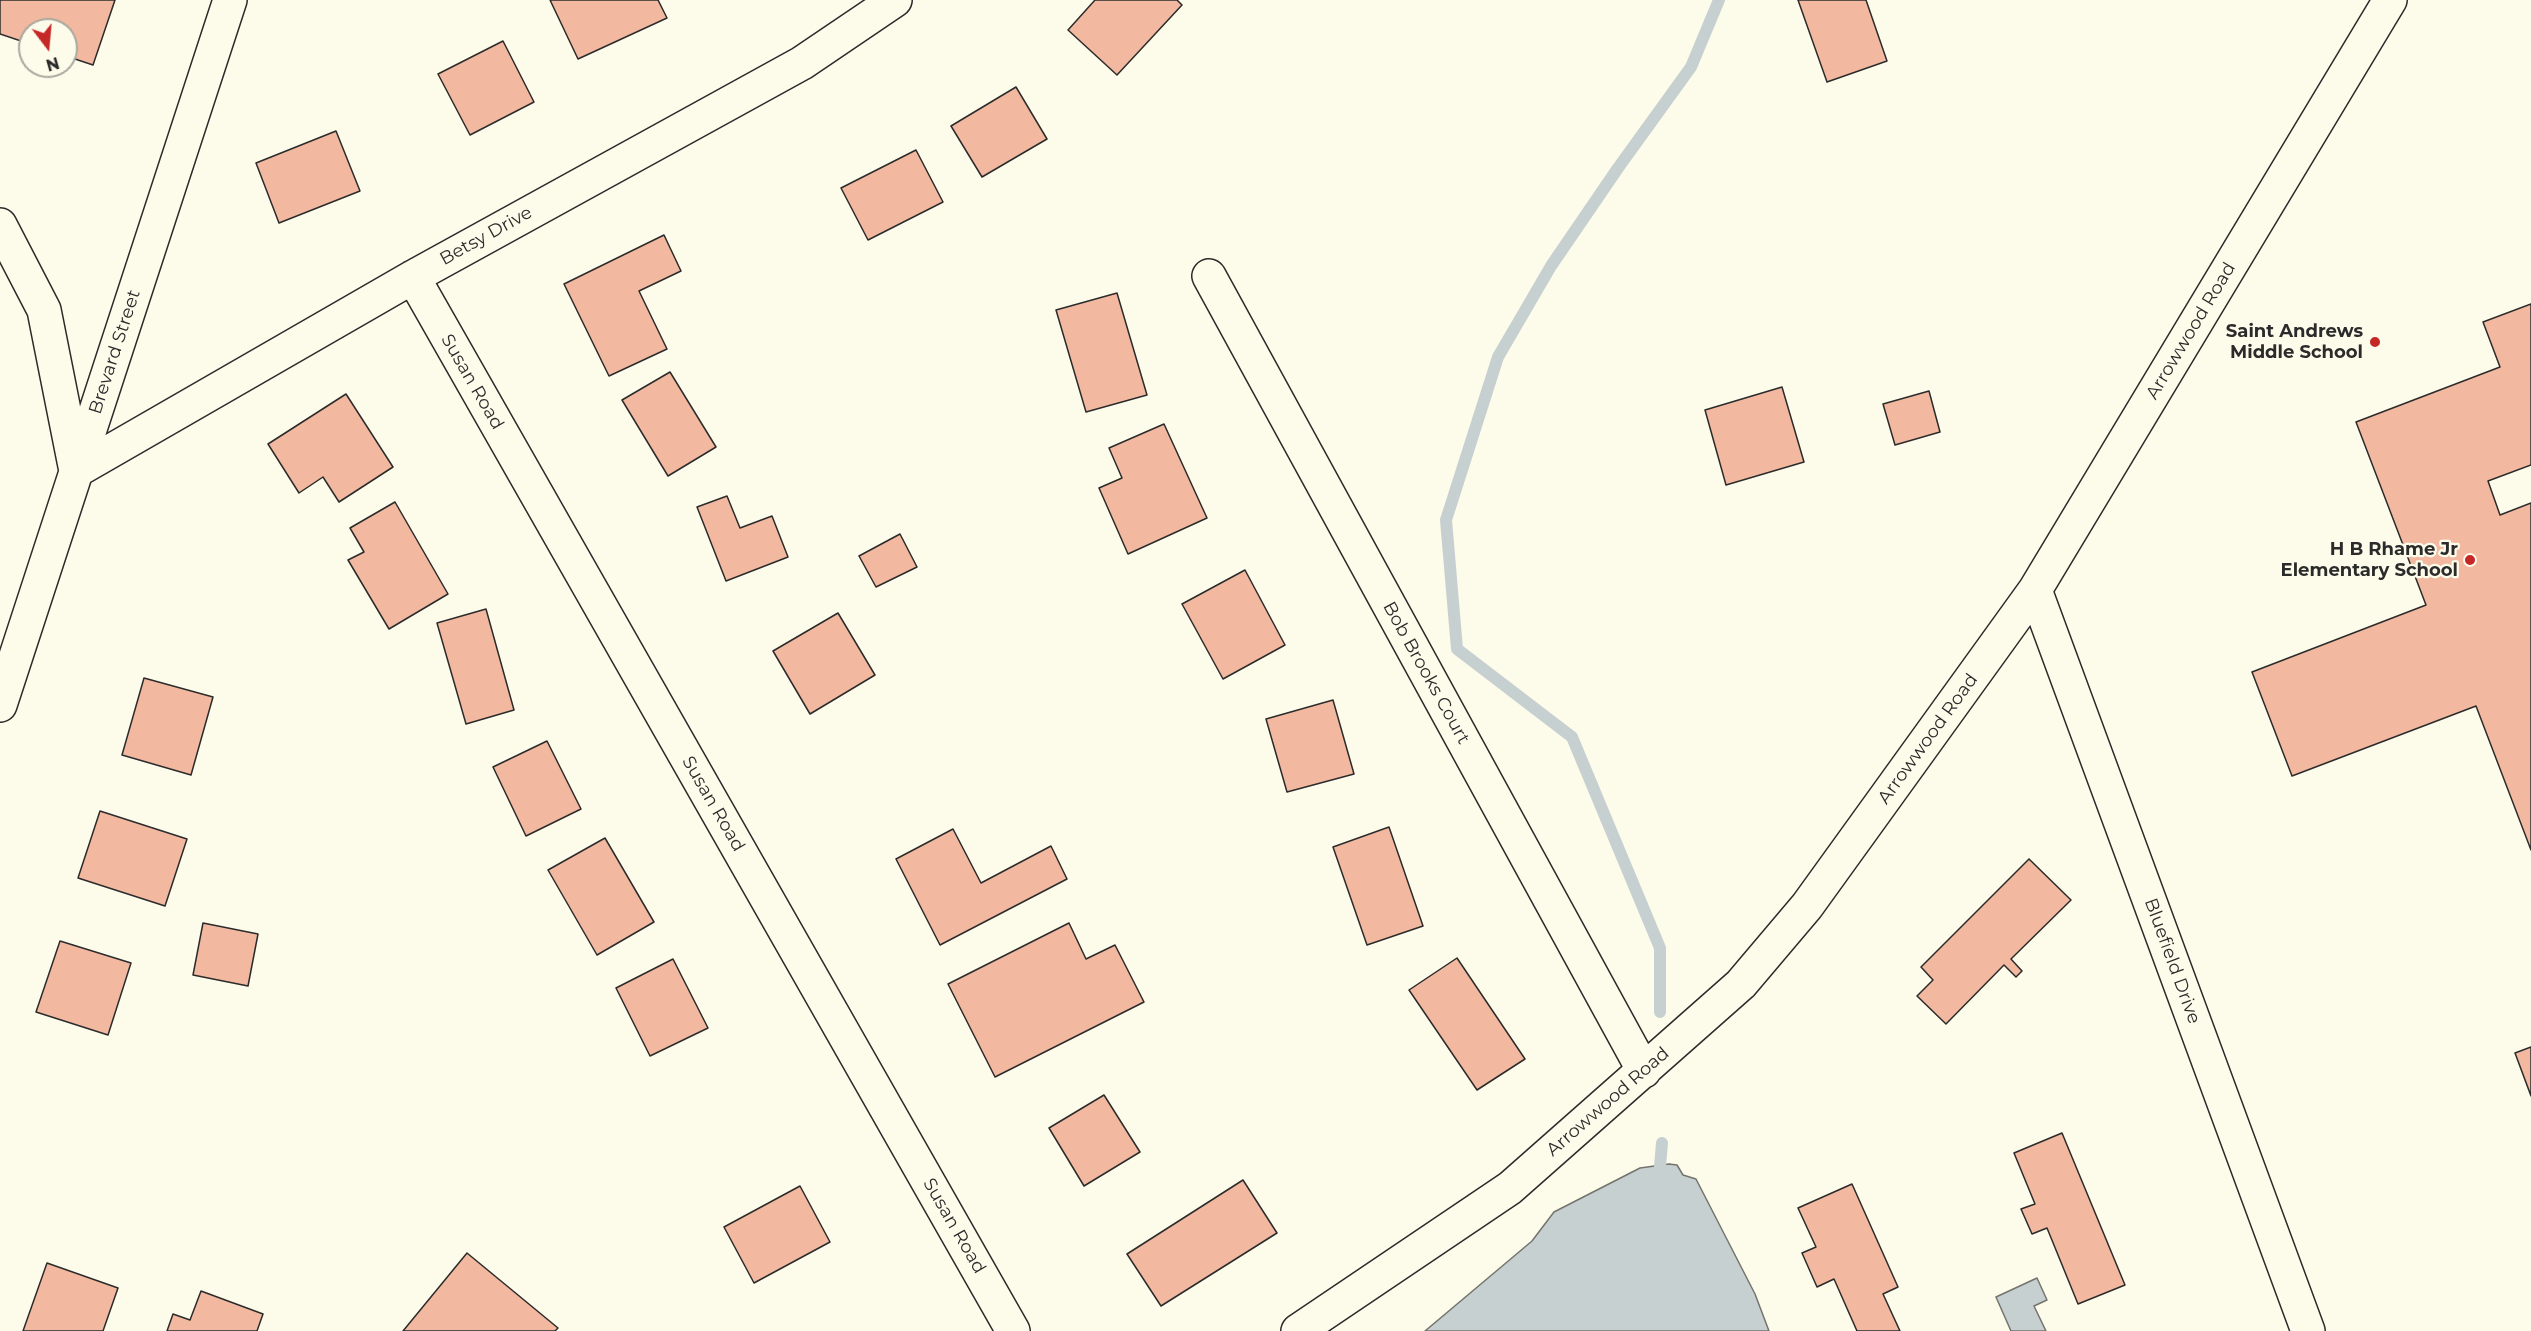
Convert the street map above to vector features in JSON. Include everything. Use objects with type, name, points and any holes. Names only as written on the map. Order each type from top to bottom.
[{"type":"street","name":"Brevard Street","points":[[0,705],[230,0]]},
{"type":"street","name":"Betsy Drive","points":[[76,471],[413,277],[802,63],[895,0]]},
{"type":"street","name":"Arrowwood Road","points":[[1298,1331],[1510,1188],[1741,984],[1807,906],[2035,590],[2390,0]]},
{"type":"street","points":[[0,225],[44,310],[76,471]]},
{"type":"street","name":"Bob Brooks Court","points":[[1209,276],[1644,1071]]},
{"type":"street","name":"Susan Road","points":[[413,277],[1014,1331]]},
{"type":"street","name":"Bluefield Drive","points":[[2035,590],[2308,1331]]},
{"type":"shaded area","points":[[1677,1165],[1683,1175],[1696,1179],[1755,1294],[1769,1331],[1425,1331],[1532,1241],[1554,1212],[1640,1168]]},
{"type":"shaded area","points":[[2037,1278],[2047,1300],[2034,1306],[2046,1331],[2011,1331],[1996,1297]]},
{"type":"building","points":[[0,0],[115,0],[93,65],[78,60],[78,18],[18,18],[18,40],[0,34]]},
{"type":"building","points":[[550,0],[658,0],[667,18],[578,59]]},
{"type":"building","points":[[1095,0],[1177,0],[1182,5],[1117,75],[1068,30]]},
{"type":"building","points":[[1798,0],[1866,0],[1887,61],[1827,82]]},
{"type":"building","points":[[503,41],[534,102],[470,135],[438,74]]},
{"type":"building","points":[[1016,87],[1047,139],[982,177],[951,126]]},
{"type":"building","points":[[336,131],[360,191],[279,223],[256,163]]},
{"type":"building","points":[[916,150],[943,202],[868,240],[841,188]]},
{"type":"building","points":[[664,235],[681,271],[639,291],[667,349],[609,376],[564,284]]},
{"type":"building","points":[[1117,293],[1147,395],[1086,412],[1056,310]]},
{"type":"building","name":"H B Rhame Jr Elementary School","points":[[2531,304],[2531,465],[2488,481],[2500,515],[2531,503],[2531,850],[2476,706],[2292,776],[2252,672],[2426,605],[2356,422],[2500,367],[2483,322]]},
{"type":"building","points":[[670,372],[716,447],[668,476],[622,400]]},
{"type":"building","points":[[1782,387],[1804,462],[1726,485],[1705,410]]},
{"type":"building","points":[[1929,391],[1940,432],[1895,445],[1883,404]]},
{"type":"building","points":[[346,394],[393,467],[339,502],[323,477],[299,493],[268,444]]},
{"type":"building","points":[[1164,424],[1207,518],[1128,554],[1099,488],[1122,478],[1109,448]]},
{"type":"building","points":[[727,496],[740,528],[772,516],[788,557],[726,581],[697,507]]},
{"type":"building","points":[[395,502],[448,594],[389,629],[348,560],[364,552],[350,528]]},
{"type":"building","points":[[900,534],[917,567],[876,587],[859,556]]},
{"type":"building","points":[[1245,570],[1285,645],[1223,679],[1182,604]]},
{"type":"building","points":[[486,609],[514,710],[466,724],[437,623]]},
{"type":"building","points":[[838,613],[875,675],[810,714],[773,651]]},
{"type":"building","points":[[144,678],[213,697],[191,775],[122,755]]},
{"type":"building","points":[[1333,700],[1354,774],[1287,792],[1266,719]]},
{"type":"building","points":[[547,741],[581,809],[526,836],[493,767]]},
{"type":"building","points":[[100,811],[187,839],[165,906],[78,878]]},
{"type":"building","points":[[1389,827],[1423,926],[1367,945],[1333,847]]},
{"type":"building","points":[[953,829],[981,883],[1051,846],[1067,879],[940,945],[896,859]]},
{"type":"building","points":[[605,838],[654,922],[597,955],[548,870]]},
{"type":"building","points":[[2029,859],[2071,900],[2011,959],[2022,971],[2016,977],[2004,965],[1946,1024],[1917,996],[1933,980],[1921,967]]},
{"type":"building","points":[[203,923],[258,934],[248,986],[193,975]]},
{"type":"building","points":[[1069,923],[1086,959],[1115,945],[1144,1002],[995,1077],[948,984]]},
{"type":"building","points":[[60,941],[131,963],[108,1035],[36,1012]]},
{"type":"building","points":[[1457,958],[1525,1059],[1477,1090],[1409,990]]},
{"type":"building","points":[[673,959],[708,1028],[650,1056],[616,988]]},
{"type":"building","points":[[2531,1047],[2531,1096],[2515,1053]]},
{"type":"building","points":[[1104,1095],[1140,1152],[1084,1186],[1049,1128]]},
{"type":"building","points":[[2062,1133],[2125,1285],[2078,1304],[2047,1228],[2032,1234],[2021,1209],[2035,1204],[2014,1153]]},
{"type":"building","points":[[1243,1180],[1277,1233],[1161,1306],[1127,1254]]},
{"type":"building","points":[[1852,1184],[1898,1287],[1883,1294],[1900,1331],[1857,1331],[1834,1279],[1817,1287],[1802,1253],[1816,1247],[1798,1208]]},
{"type":"building","points":[[800,1186],[830,1242],[754,1283],[724,1227]]},
{"type":"building","points":[[467,1253],[558,1328],[555,1331],[403,1331]]},
{"type":"building","points":[[47,1263],[118,1288],[103,1331],[23,1331]]},
{"type":"building","points":[[201,1291],[263,1314],[257,1331],[167,1331],[173,1314],[190,1320]]},
{"type":"waterway","points":[[1660,1012],[1660,948],[1572,737],[1457,649],[1446,520],[1498,357],[1551,266],[1691,67],[1719,0]]},
{"type":"waterway","points":[[1659,1178],[1662,1143]]},
{"type":"place","name":"Saint Andrews Middle School","points":[[2375,342]]},
{"type":"place","name":"H B Rhame Jr Elementary School","points":[[2470,560]]}]
